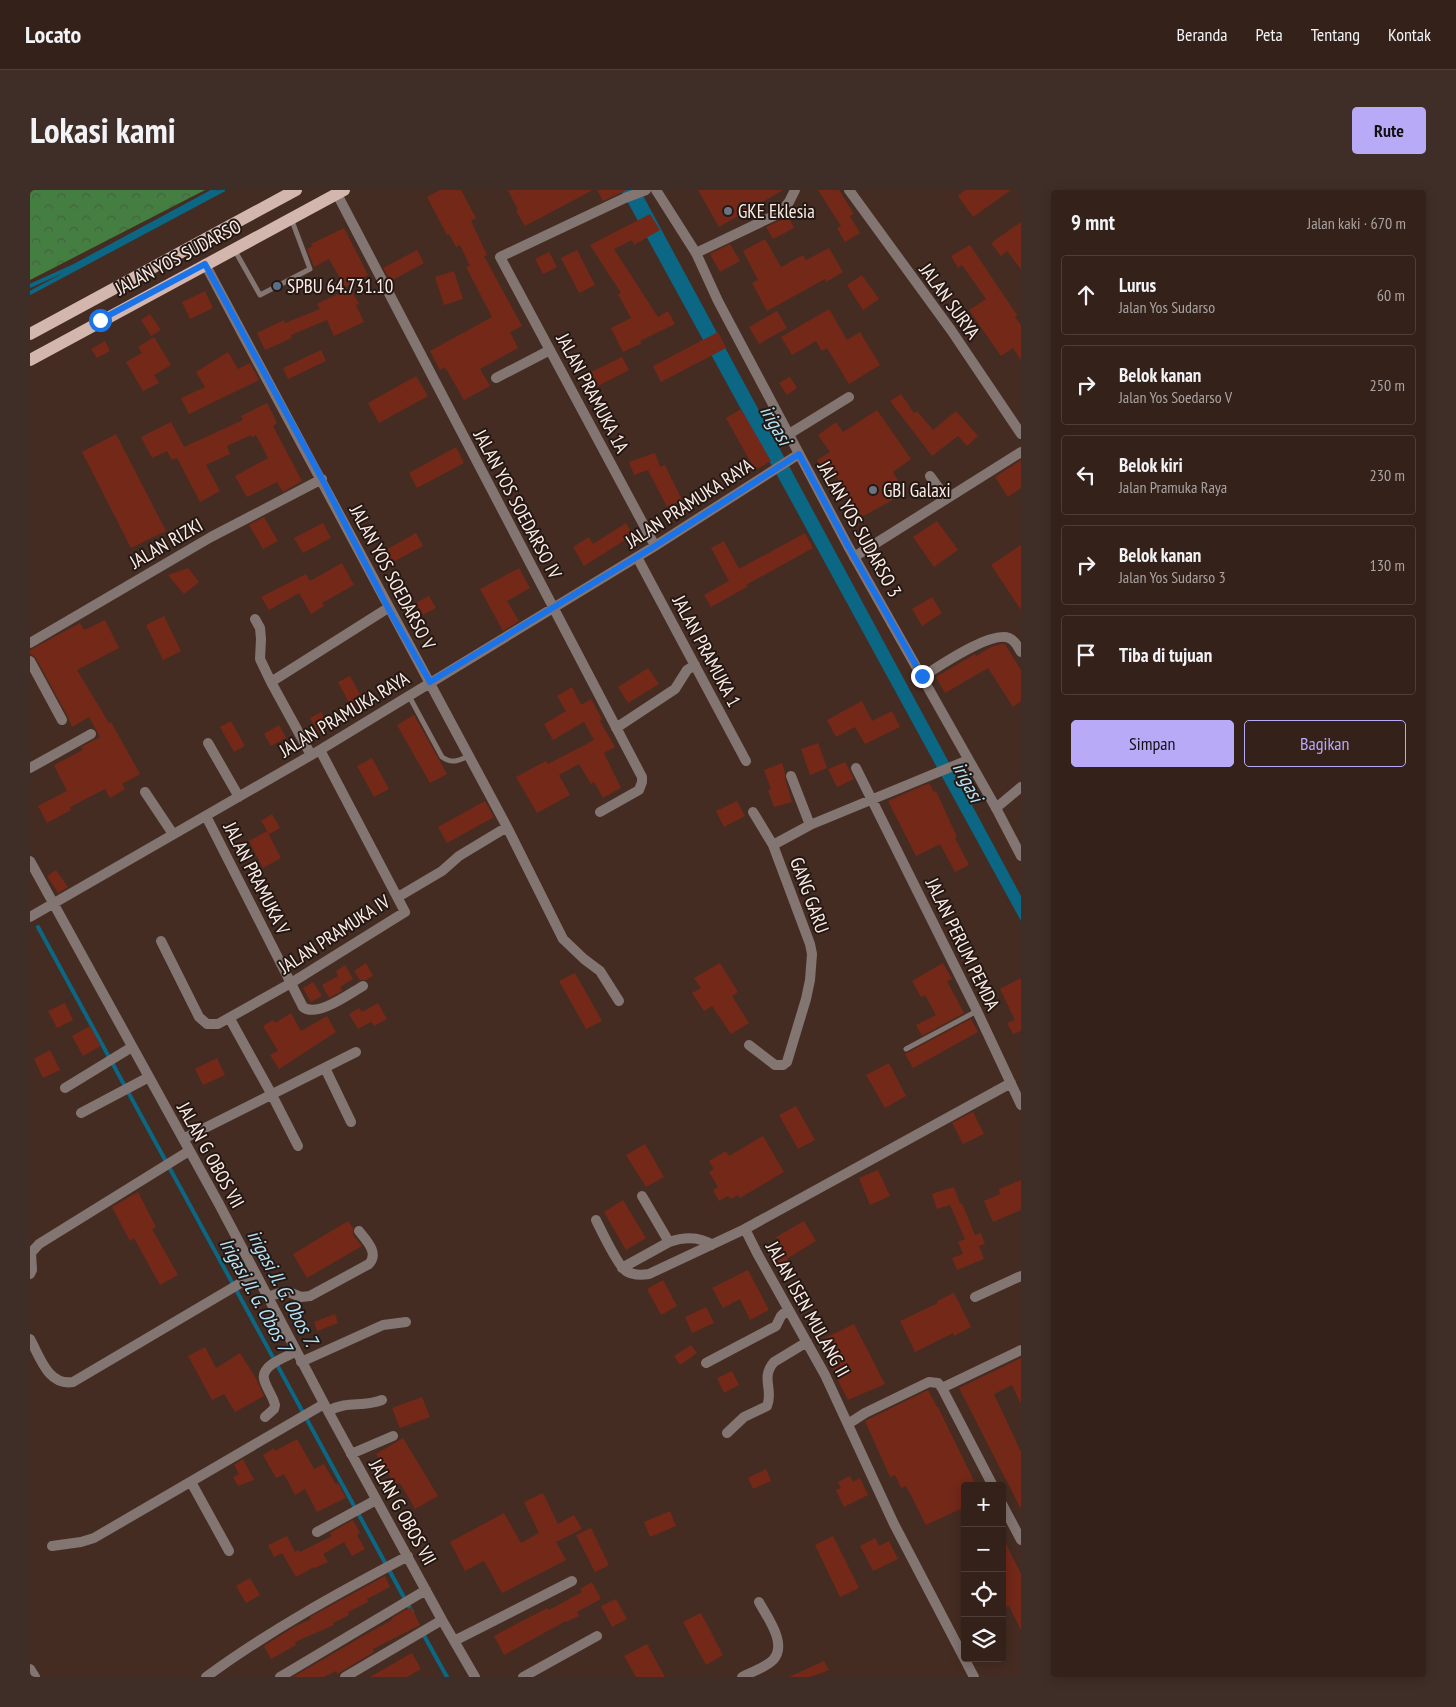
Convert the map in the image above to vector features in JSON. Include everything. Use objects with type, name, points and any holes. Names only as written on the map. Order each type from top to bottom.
[{"type":"main road","name":"JALAN YOS SUDARSO","points":[[30,334],[296,190]]},
{"type":"main road","name":"JALAN YOS SUDARSO","points":[[30,361],[100,320],[340,192]]},
{"type":"main road","points":[[50,324],[60,343]]},
{"type":"street","name":"JALAN YOS SUDARSO 3","points":[[656,190],[696,253],[718,301],[788,434],[797,455],[996,808],[1021,856]]},
{"type":"street","points":[[696,253],[780,213],[789,202],[795,190]]},
{"type":"street","name":"JALAN SURYA","points":[[849,190],[951,330],[1021,434]]},
{"type":"street","name":"JALAN PRAMUKA 1A","points":[[644,191],[625,198],[500,257],[655,546]]},
{"type":"street","name":"JALAN YOS SOEDARSO IV","points":[[340,192],[553,608],[640,773],[642,782],[639,790],[600,812]]},
{"type":"street","name":"JALAN YOS SOEDARSO V","points":[[205,264],[507,827],[563,939],[579,955],[600,970],[619,1000]]},
{"type":"street","points":[[30,361],[100,320]]},
{"type":"street","points":[[496,378],[550,350]]},
{"type":"street","points":[[788,434],[849,397]]},
{"type":"street","points":[[851,552],[942,492],[1021,452]]},
{"type":"street","name":"JALAN PRAMUKA RAYA","points":[[30,917],[316,753],[655,546],[797,455]]},
{"type":"street","points":[[930,476],[942,492]]},
{"type":"street","name":"JALAN RIZKI","points":[[30,643],[212,537],[322,479]]},
{"type":"street","name":"JALAN PRAMUKA 1","points":[[637,556],[746,761]]},
{"type":"street","points":[[271,682],[388,608]]},
{"type":"street","name":"JALAN PRAMUKA IV","points":[[230,1019],[405,912],[316,753],[271,682],[260,658],[262,639],[260,628],[255,619]]},
{"type":"street","points":[[922,676],[968,649],[995,636],[1008,637],[1014,641],[1021,652]]},
{"type":"street","points":[[30,661],[62,720]]},
{"type":"street","points":[[616,728],[675,689],[687,670],[695,665]]},
{"type":"street","points":[[30,768],[91,734]]},
{"type":"street","points":[[208,744],[239,797]]},
{"type":"street","name":"GANG GARU","points":[[749,1045],[775,1065],[783,1065],[787,1062],[806,1000],[810,980],[812,963],[810,944],[773,845],[810,825],[968,760]]},
{"type":"street","name":"JALAN PERUM PEMDA","points":[[856,768],[977,1011],[1021,1105]]},
{"type":"street","points":[[791,776],[810,825]]},
{"type":"street","points":[[996,808],[1021,788]]},
{"type":"street","points":[[145,792],[174,834]]},
{"type":"street","points":[[753,812],[773,845]]},
{"type":"street","name":"JALAN PRAMUKA V","points":[[206,816],[304,1007],[312,1011],[323,1008],[363,986]]},
{"type":"street","points":[[398,897],[442,871],[459,856],[507,827]]},
{"type":"street","name":"JALAN G OBOS VII","points":[[30,861],[189,1150],[376,1500],[475,1677]]},
{"type":"street","points":[[161,941],[202,1021],[213,1025],[230,1019],[298,1146]]},
{"type":"street","points":[[65,1088],[132,1047]]},
{"type":"street","points":[[183,1139],[356,1052]]},
{"type":"street","points":[[325,1068],[351,1122]]},
{"type":"street","points":[[81,1113],[149,1077]]},
{"type":"street","name":"JALAN ISEN MULANG II","points":[[974,1677],[894,1524],[825,1375],[745,1229],[1011,1083]]},
{"type":"street","points":[[30,1274],[32,1270],[31,1253],[39,1244],[189,1150]]},
{"type":"street","points":[[642,1196],[670,1242]]},
{"type":"street","points":[[596,1220],[622,1268],[631,1273],[649,1274],[745,1229]]},
{"type":"street","points":[[267,1297],[286,1291],[300,1297],[310,1296],[369,1264],[373,1254],[371,1247],[359,1231]]},
{"type":"street","points":[[622,1268],[670,1242],[691,1238],[712,1245]]},
{"type":"street","points":[[30,1339],[54,1380],[65,1383],[73,1382],[256,1274]]},
{"type":"street","points":[[975,1297],[1021,1276]]},
{"type":"street","points":[[706,1364],[776,1326],[781,1316],[788,1309]]},
{"type":"street","points":[[301,1362],[383,1325],[406,1322]]},
{"type":"street","points":[[727,1433],[744,1417],[767,1406],[769,1396],[767,1376],[771,1366],[774,1362],[807,1342]]},
{"type":"street","points":[[942,1388],[1021,1350]]},
{"type":"street","points":[[265,1417],[274,1409],[275,1405],[265,1382],[264,1374],[268,1367],[296,1352]]},
{"type":"street","points":[[848,1424],[865,1413],[929,1382],[938,1383],[991,1482]]},
{"type":"street","points":[[52,1546],[94,1538],[190,1482],[326,1408],[344,1404],[368,1404],[382,1400]]},
{"type":"street","points":[[351,1454],[392,1436]]},
{"type":"street","points":[[190,1482],[229,1552]]},
{"type":"street","points":[[317,1532],[376,1500]]},
{"type":"street","points":[[1006,1512],[1021,1540]]},
{"type":"street","points":[[206,1677],[288,1622],[408,1556]]},
{"type":"street","points":[[454,1641],[572,1581]]},
{"type":"street","points":[[280,1677],[426,1590]]},
{"type":"street","points":[[742,1677],[775,1658],[778,1638],[759,1602]]},
{"type":"street","points":[[345,1677],[442,1620]]},
{"type":"street","points":[[523,1677],[597,1636]]},
{"type":"street","points":[[30,1669],[35,1677]]},
{"type":"lane","points":[[233,249],[260,295],[310,269],[291,218]]},
{"type":"lane","points":[[408,696],[442,757],[451,762],[456,762],[469,756]]},
{"type":"lane","points":[[906,1049],[977,1011]]},
{"type":"green space","points":[[30,190],[205,190],[30,280]]},
{"type":"water","points":[[621,190],[640,190],[1021,896],[1021,921]]},
{"type":"building","points":[[440,190],[461,190],[476,218],[471,221],[487,255],[484,256],[522,326],[510,332],[518,348],[480,369],[490,386],[464,400],[445,367],[440,370],[430,351],[492,317],[466,267],[470,266],[460,245],[456,247],[449,234],[447,235],[427,197]]},
{"type":"building","points":[[508,190],[593,190],[525,226],[516,211],[518,210]]},
{"type":"building","points":[[597,190],[627,190],[603,201]]},
{"type":"building","name":"GKE Eklesia","points":[[698,190],[783,190],[719,227]]},
{"type":"building","points":[[818,190],[839,190],[854,214],[850,216],[860,233],[845,242],[837,228],[841,226]]},
{"type":"building","points":[[965,190],[1011,190],[973,217],[958,196]]},
{"type":"building","points":[[650,214],[660,230],[634,245],[632,240],[614,249],[658,317],[668,311],[675,324],[640,341],[642,343],[623,352],[611,328],[631,318],[618,294],[621,293],[590,245]]},
{"type":"building","points":[[788,215],[794,228],[773,239],[766,227]]},
{"type":"building","points":[[1021,222],[1021,269],[1007,251],[1001,256],[991,243]]},
{"type":"building","points":[[344,228],[368,275],[345,287],[329,259],[314,267],[307,249],[313,246],[311,244]]},
{"type":"building","points":[[765,239],[781,267],[803,255],[806,260],[829,248],[843,272],[826,282],[825,279],[767,311],[752,283],[758,280],[743,251]]},
{"type":"building","points":[[730,244],[740,261],[720,272],[710,254]]},
{"type":"building","points":[[970,245],[1017,315],[1015,317],[1021,325],[1021,360],[1013,348],[1001,356],[969,310],[986,299],[962,265],[958,268],[951,256]]},
{"type":"building","points":[[417,250],[424,263],[391,281],[383,268]]},
{"type":"building","points":[[577,250],[595,285],[579,293],[561,258]]},
{"type":"building","points":[[549,252],[557,267],[543,274],[535,259]]},
{"type":"building","points":[[454,271],[463,299],[444,305],[435,277]]},
{"type":"building","points":[[862,275],[879,299],[863,310],[847,285]]},
{"type":"building","points":[[350,288],[359,304],[356,305],[364,322],[334,336],[327,320],[291,335],[292,338],[265,350],[257,333],[284,320],[285,323],[320,309],[317,304]]},
{"type":"building","points":[[205,291],[213,308],[190,319],[182,302]]},
{"type":"building","points":[[829,309],[847,340],[860,332],[880,365],[849,384],[827,348],[822,351],[816,341],[792,355],[781,337]]},
{"type":"building","points":[[777,311],[787,328],[759,344],[749,327]]},
{"type":"building","points":[[150,314],[161,330],[151,336],[141,320]]},
{"type":"building","points":[[718,332],[726,348],[661,382],[653,366]]},
{"type":"building","points":[[154,337],[171,365],[154,375],[159,383],[143,391],[126,362],[142,353],[138,347]]},
{"type":"building","points":[[105,341],[110,351],[97,358],[91,349]]},
{"type":"building","points":[[321,350],[326,361],[288,379],[283,368]]},
{"type":"building","points":[[228,352],[238,369],[250,363],[259,380],[189,414],[181,398],[205,387],[196,372]]},
{"type":"building","points":[[622,357],[629,370],[598,386],[591,372]]},
{"type":"building","points":[[416,376],[428,396],[379,423],[368,403]]},
{"type":"building","points":[[790,377],[797,388],[787,395],[779,383]]},
{"type":"building","points":[[901,394],[914,413],[917,411],[933,430],[956,411],[978,436],[967,446],[958,436],[932,456],[890,401]]},
{"type":"building","points":[[267,403],[277,423],[273,426],[302,481],[283,492],[277,482],[247,497],[235,476],[268,458],[256,435],[252,437],[251,435],[227,446],[230,454],[206,465],[220,491],[200,502],[177,458],[172,460],[167,451],[152,458],[141,437],[171,422],[184,447],[243,420],[241,416]]},
{"type":"building","points":[[741,409],[771,461],[755,470],[726,418]]},
{"type":"building","points":[[877,410],[911,459],[893,472],[905,493],[860,518],[836,476],[829,480],[817,460],[830,452],[818,435],[836,422],[843,432]]},
{"type":"building","points":[[116,434],[166,531],[131,548],[82,452]]},
{"type":"building","points":[[456,447],[464,463],[417,488],[409,473]]},
{"type":"building","points":[[655,453],[660,467],[665,465],[682,500],[667,507],[648,470],[634,475],[629,462]]},
{"type":"building","points":[[1021,460],[1021,488],[1008,497],[995,477]]},
{"type":"building","points":[[264,517],[278,541],[263,549],[249,525]]},
{"type":"building","points":[[937,521],[958,550],[934,567],[913,537]]},
{"type":"building","points":[[323,523],[331,538],[303,553],[294,538]]},
{"type":"building","points":[[626,523],[633,535],[584,566],[573,547],[589,537],[593,544]]},
{"type":"building","points":[[416,533],[423,546],[389,564],[382,552]]},
{"type":"building","points":[[805,533],[813,548],[746,585],[747,587],[711,607],[704,595],[729,581],[711,548],[724,541],[739,569]]},
{"type":"building","points":[[1021,545],[1021,610],[991,565]]},
{"type":"building","points":[[342,563],[354,585],[322,603],[324,606],[311,614],[299,593],[269,610],[261,597],[306,574],[310,581]]},
{"type":"building","points":[[188,568],[199,582],[184,594],[168,575]]},
{"type":"building","points":[[519,568],[530,588],[507,601],[519,621],[503,631],[480,589]]},
{"type":"building","points":[[429,596],[436,608],[423,615],[416,603]]},
{"type":"building","points":[[932,597],[942,613],[922,626],[912,609]]},
{"type":"building","points":[[164,616],[181,651],[163,660],[146,625]]},
{"type":"building","points":[[105,620],[119,648],[77,670],[109,723],[111,722],[140,774],[122,784],[125,789],[110,798],[105,789],[70,807],[71,810],[47,823],[38,806],[67,791],[54,765],[83,750],[81,747],[100,737],[89,717],[72,727],[36,658],[30,654],[30,650],[80,623],[84,630]]},
{"type":"building","points":[[1005,644],[1021,670],[1021,701],[1013,707],[988,668],[945,693],[936,677],[975,654],[976,656],[991,647]]},
{"type":"building","points":[[648,668],[659,684],[628,703],[618,687]]},
{"type":"building","points":[[350,676],[365,703],[353,710],[338,682]]},
{"type":"building","points":[[572,687],[581,705],[591,699],[602,719],[600,721],[615,747],[604,753],[621,788],[603,798],[594,782],[591,784],[579,764],[559,775],[570,795],[537,813],[516,777],[546,761],[548,764],[594,740],[584,722],[553,740],[544,724],[566,711],[557,696]]},
{"type":"building","points":[[862,701],[872,721],[892,711],[900,727],[865,744],[855,727],[836,737],[827,720]]},
{"type":"building","points":[[321,712],[329,727],[319,733],[310,718]]},
{"type":"building","points":[[414,715],[447,774],[430,783],[397,725]]},
{"type":"building","points":[[231,721],[245,746],[234,752],[220,727]]},
{"type":"building","points":[[279,725],[286,738],[271,746],[264,734]]},
{"type":"building","points":[[818,743],[827,768],[810,775],[801,749]]},
{"type":"building","points":[[372,758],[389,789],[374,797],[357,766]]},
{"type":"building","points":[[845,762],[854,779],[837,787],[828,769]]},
{"type":"building","points":[[782,763],[792,802],[774,807],[768,790],[771,789],[764,770]]},
{"type":"building","points":[[929,783],[934,792],[936,791],[957,837],[955,838],[969,865],[955,872],[940,844],[916,856],[888,801]]},
{"type":"building","points":[[485,801],[494,817],[447,843],[438,827]]},
{"type":"building","points":[[737,801],[745,816],[724,827],[716,811]]},
{"type":"building","points":[[272,814],[280,828],[269,834],[261,821]]},
{"type":"building","points":[[267,831],[281,858],[263,868],[249,841]]},
{"type":"building","points":[[56,870],[68,887],[58,893],[47,876]]},
{"type":"building","points":[[366,963],[373,976],[366,980],[360,980],[354,971]]},
{"type":"building","points":[[720,963],[738,992],[732,996],[749,1023],[731,1034],[712,1006],[704,1011],[692,993],[701,988],[694,978]]},
{"type":"building","points":[[943,963],[952,979],[947,981],[964,1013],[922,1036],[916,1025],[936,1015],[925,995],[921,997],[912,981]]},
{"type":"building","points":[[345,965],[353,979],[340,987],[342,991],[329,998],[322,985],[338,976],[336,971]]},
{"type":"building","points":[[575,973],[602,1021],[586,1029],[559,981]]},
{"type":"building","points":[[1021,978],[1021,1031],[1013,1034],[1007,1023],[1015,1020],[1000,989]]},
{"type":"building","points":[[313,982],[322,996],[311,1002],[303,988]]},
{"type":"building","points":[[65,1003],[73,1020],[57,1028],[48,1011]]},
{"type":"building","points":[[378,1003],[387,1019],[374,1026],[371,1022],[358,1029],[349,1014],[359,1008],[362,1012]]},
{"type":"building","points":[[291,1013],[301,1031],[327,1016],[336,1032],[279,1069],[270,1055],[278,1051],[263,1026],[273,1020],[275,1023]]},
{"type":"building","points":[[971,1019],[978,1032],[913,1068],[905,1054]]},
{"type":"building","points":[[90,1026],[101,1046],[83,1056],[72,1036]]},
{"type":"building","points":[[50,1050],[60,1070],[43,1078],[34,1059]]},
{"type":"building","points":[[217,1058],[225,1075],[203,1085],[195,1069]]},
{"type":"building","points":[[889,1063],[906,1096],[885,1108],[866,1075]]},
{"type":"building","points":[[796,1106],[815,1140],[798,1149],[779,1115]]},
{"type":"building","points":[[973,1112],[984,1134],[963,1144],[952,1123]]},
{"type":"building","points":[[763,1136],[784,1172],[740,1198],[738,1195],[731,1199],[728,1196],[719,1201],[713,1190],[718,1187],[709,1172],[714,1169],[709,1161],[726,1151],[729,1156]]},
{"type":"building","points":[[645,1144],[664,1177],[646,1187],[626,1155]]},
{"type":"building","points":[[878,1170],[890,1196],[870,1205],[859,1178]]},
{"type":"building","points":[[1021,1180],[1021,1210],[993,1222],[984,1201],[1000,1194],[999,1189]]},
{"type":"building","points":[[954,1187],[975,1235],[981,1233],[985,1244],[979,1246],[984,1259],[957,1270],[952,1258],[963,1254],[958,1242],[965,1239],[950,1205],[937,1209],[932,1194]]},
{"type":"building","points":[[138,1192],[156,1227],[152,1229],[178,1275],[160,1285],[134,1238],[130,1241],[112,1207]]},
{"type":"building","points":[[623,1200],[646,1238],[626,1250],[604,1212]]},
{"type":"building","points":[[348,1221],[353,1228],[353,1235],[362,1246],[307,1278],[293,1254]]},
{"type":"building","points":[[804,1221],[816,1241],[788,1258],[776,1237]]},
{"type":"building","points":[[786,1256],[792,1267],[782,1272],[777,1260]]},
{"type":"building","points":[[748,1270],[769,1310],[750,1320],[740,1299],[723,1308],[712,1288]]},
{"type":"building","points":[[663,1280],[677,1306],[661,1315],[647,1289]]},
{"type":"building","points":[[954,1293],[971,1327],[954,1336],[953,1333],[915,1352],[900,1321],[938,1303],[937,1301]]},
{"type":"building","points":[[706,1307],[714,1323],[692,1333],[685,1317]]},
{"type":"building","points":[[335,1314],[338,1323],[317,1331],[314,1322]]},
{"type":"building","points":[[854,1324],[885,1384],[848,1400],[832,1369],[838,1366],[825,1338]]},
{"type":"building","points":[[691,1345],[697,1353],[680,1365],[674,1356]]},
{"type":"building","points":[[205,1347],[216,1368],[240,1353],[257,1380],[264,1396],[235,1412],[224,1394],[212,1400],[188,1356]]},
{"type":"building","points":[[1021,1358],[1021,1404],[1012,1385],[994,1394],[1021,1452],[1021,1509],[959,1388]]},
{"type":"building","points":[[732,1371],[739,1385],[724,1393],[717,1378]]},
{"type":"building","points":[[928,1390],[975,1482],[961,1482],[961,1509],[926,1525],[906,1486],[901,1488],[895,1475],[890,1477],[865,1421]]},
{"type":"building","points":[[422,1397],[430,1417],[400,1428],[392,1408]]},
{"type":"building","points":[[403,1438],[438,1496],[415,1509],[400,1483],[396,1486],[376,1454]]},
{"type":"building","points":[[297,1439],[314,1469],[324,1464],[346,1498],[317,1512],[305,1489],[295,1495],[284,1474],[276,1478],[263,1455],[274,1448],[275,1451]]},
{"type":"building","points":[[243,1459],[254,1480],[238,1486],[233,1477],[239,1474],[234,1465]]},
{"type":"building","points":[[766,1469],[771,1481],[753,1489],[748,1478]]},
{"type":"building","points":[[850,1476],[853,1482],[860,1478],[868,1495],[844,1507],[836,1490],[841,1488],[838,1482]]},
{"type":"building","points":[[543,1493],[558,1524],[574,1515],[582,1529],[556,1542],[566,1560],[502,1593],[484,1561],[465,1571],[450,1542],[504,1513],[521,1543],[539,1533],[524,1502]]},
{"type":"building","points":[[670,1511],[676,1526],[650,1537],[644,1522]]},
{"type":"building","points":[[353,1520],[360,1533],[357,1535],[365,1549],[352,1556],[344,1542],[323,1554],[328,1562],[296,1577],[282,1553],[274,1557],[268,1545],[287,1536],[295,1552],[298,1550],[300,1552],[332,1536],[330,1533]]},
{"type":"building","points":[[591,1528],[609,1565],[595,1572],[576,1535]]},
{"type":"building","points":[[833,1536],[859,1588],[840,1597],[815,1545]]},
{"type":"building","points":[[875,1538],[879,1546],[889,1541],[898,1559],[873,1571],[860,1546]]},
{"type":"building","points":[[1006,1544],[1021,1574],[1021,1630],[1009,1606],[1007,1607]]},
{"type":"building","points":[[385,1576],[390,1587],[367,1599],[368,1602],[348,1612],[349,1615],[333,1623],[334,1625],[295,1642],[296,1645],[271,1659],[264,1646],[294,1627],[311,1619],[310,1617]]},
{"type":"building","points":[[250,1578],[260,1595],[246,1603],[236,1586]]},
{"type":"building","points":[[592,1582],[601,1599],[577,1612],[579,1616],[566,1621],[504,1655],[494,1636],[582,1592],[580,1589]]},
{"type":"building","points":[[616,1599],[627,1619],[612,1627],[601,1606]]},
{"type":"building","points":[[411,1607],[420,1625],[373,1649],[374,1652],[337,1674],[336,1671],[324,1677],[293,1677],[392,1620],[392,1618]]},
{"type":"building","points":[[701,1613],[723,1655],[706,1665],[683,1622]]},
{"type":"building","points":[[647,1644],[665,1677],[636,1677],[624,1656]]},
{"type":"building","points":[[412,1653],[421,1669],[407,1677],[370,1677]]},
{"type":"building","points":[[824,1661],[829,1670],[810,1677],[789,1677]]},
{"type":"waterway","points":[[30,286],[74,266],[215,190]]},
{"type":"waterway","points":[[30,293],[223,190]]},
{"type":"waterway","name":"Irigasi Jl. G. Obos 7","points":[[38,927],[412,1612]]},
{"type":"waterway","name":"Irigasi Jl. G. Obos 7","points":[[422,1632],[447,1677]]},
{"type":"place","name":"GKE Eklesia","points":[[728,211]]},
{"type":"place","name":"SPBU 64.731.10","points":[[277,286]]},
{"type":"place","name":"GBI Galaxi","points":[[873,490]]},
{"type":"route","points":[[100,320],[205,264],[322,479],[388,608],[430,682],[655,546],[799,454],[848,546],[922,676]]},
{"type":"water label","name":"irigasi","points":[[776,425]]},
{"type":"water label","name":"irigasi","points":[[968,782]]},
{"type":"water label","name":"irigasi Jl. G. Obos 7.","points":[[283,1288]]}]
